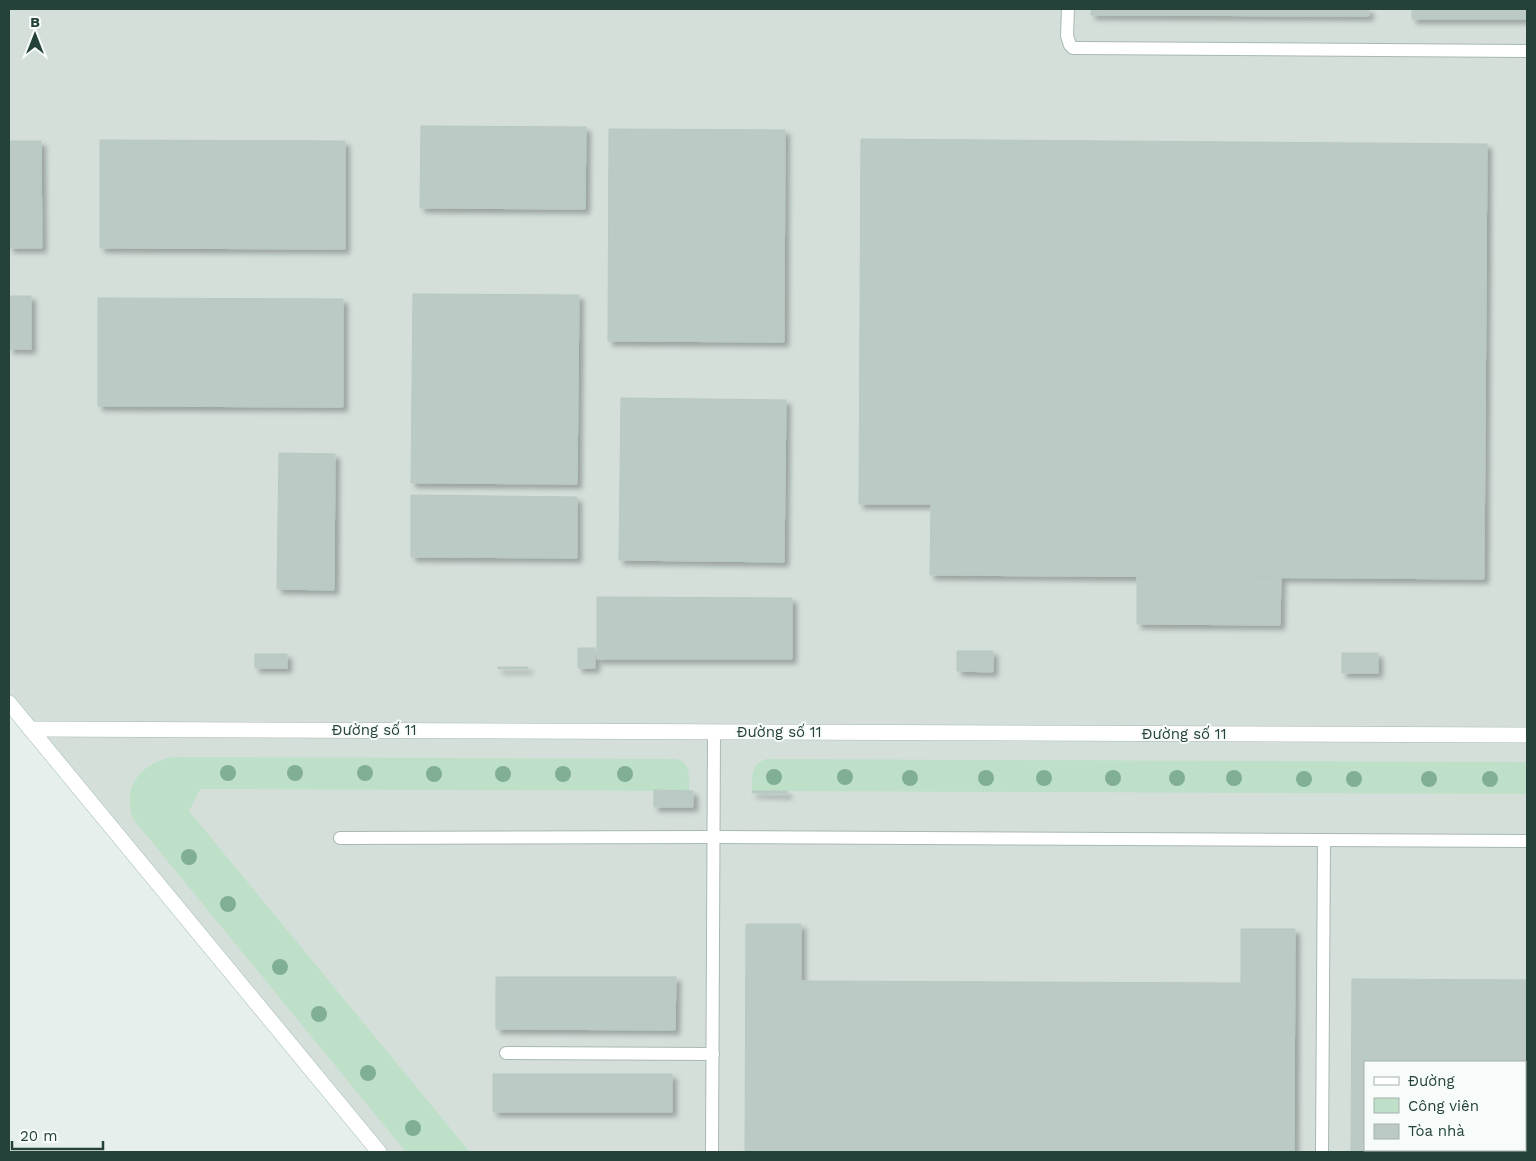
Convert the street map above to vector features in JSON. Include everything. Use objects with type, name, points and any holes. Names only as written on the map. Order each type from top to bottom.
[{"type":"street","points":[[9,703],[379,1152]]},
{"type":"street","name":"Đường số 11","points":[[30,728],[1527,735]]},
{"type":"lane","points":[[1068,9],[1068,41],[1073,48],[1527,51]]},
{"type":"lane","points":[[712,1152],[714,732]]},
{"type":"lane","points":[[340,838],[714,837],[1527,841]]},
{"type":"lane","points":[[1322,1152],[1324,840]]},
{"type":"lane","points":[[506,1053],[712,1054]]},
{"type":"shaded area","points":[[9,9],[1527,9],[1527,1152],[379,1152],[9,703]]},
{"type":"green space","points":[[173,757],[676,759],[685,764],[689,771],[689,791],[200,789],[189,811],[470,1152],[406,1152],[133,819],[130,797],[136,778],[152,765]]},
{"type":"green space","points":[[766,759],[1527,762],[1527,794],[752,791],[753,772],[757,764]]},
{"type":"building","points":[[1091,9],[1369,9],[1369,16],[1091,15]]},
{"type":"building","points":[[1412,9],[1527,9],[1527,19],[1412,19]]},
{"type":"building","points":[[421,126],[586,127],[585,209],[420,208]]},
{"type":"building","points":[[609,129],[785,130],[784,342],[608,341]]},
{"type":"building","points":[[861,139],[1487,144],[1484,579],[930,575],[931,504],[859,504]]},
{"type":"building","points":[[100,140],[345,141],[345,249],[100,248]]},
{"type":"building","points":[[9,141],[41,141],[42,248],[9,248]]},
{"type":"building","points":[[413,294],[579,295],[577,484],[411,483]]},
{"type":"building","points":[[9,296],[31,296],[31,349],[9,349]]},
{"type":"building","points":[[98,298],[343,299],[343,407],[98,406]]},
{"type":"building","points":[[621,398],[786,400],[784,562],[619,560]]},
{"type":"building","points":[[279,453],[335,454],[334,590],[277,589]]},
{"type":"building","points":[[411,495],[577,497],[577,558],[411,557]]},
{"type":"building","points":[[1137,576],[1281,577],[1280,625],[1137,624]]},
{"type":"building","points":[[597,597],[792,598],[792,659],[597,659]]},
{"type":"building","points":[[578,648],[595,648],[595,668],[578,668]]},
{"type":"building","points":[[957,651],[993,651],[993,672],[957,671]]},
{"type":"building","points":[[1342,653],[1378,653],[1378,673],[1342,673]]},
{"type":"building","points":[[255,654],[287,654],[287,668],[255,668]]},
{"type":"building","points":[[498,667],[528,667],[528,669],[498,669]]},
{"type":"building","points":[[654,790],[693,791],[693,807],[654,807]]},
{"type":"building","points":[[752,791],[787,791],[787,794],[752,793]]},
{"type":"building","points":[[746,924],[801,924],[801,981],[1241,983],[1241,929],[1295,929],[1294,1152],[745,1152]]},
{"type":"building","points":[[496,977],[676,977],[675,1030],[496,1029]]},
{"type":"building","points":[[1352,979],[1527,980],[1527,1152],[1351,1152]]},
{"type":"building","points":[[493,1074],[672,1074],[672,1112],[493,1112]]}]
